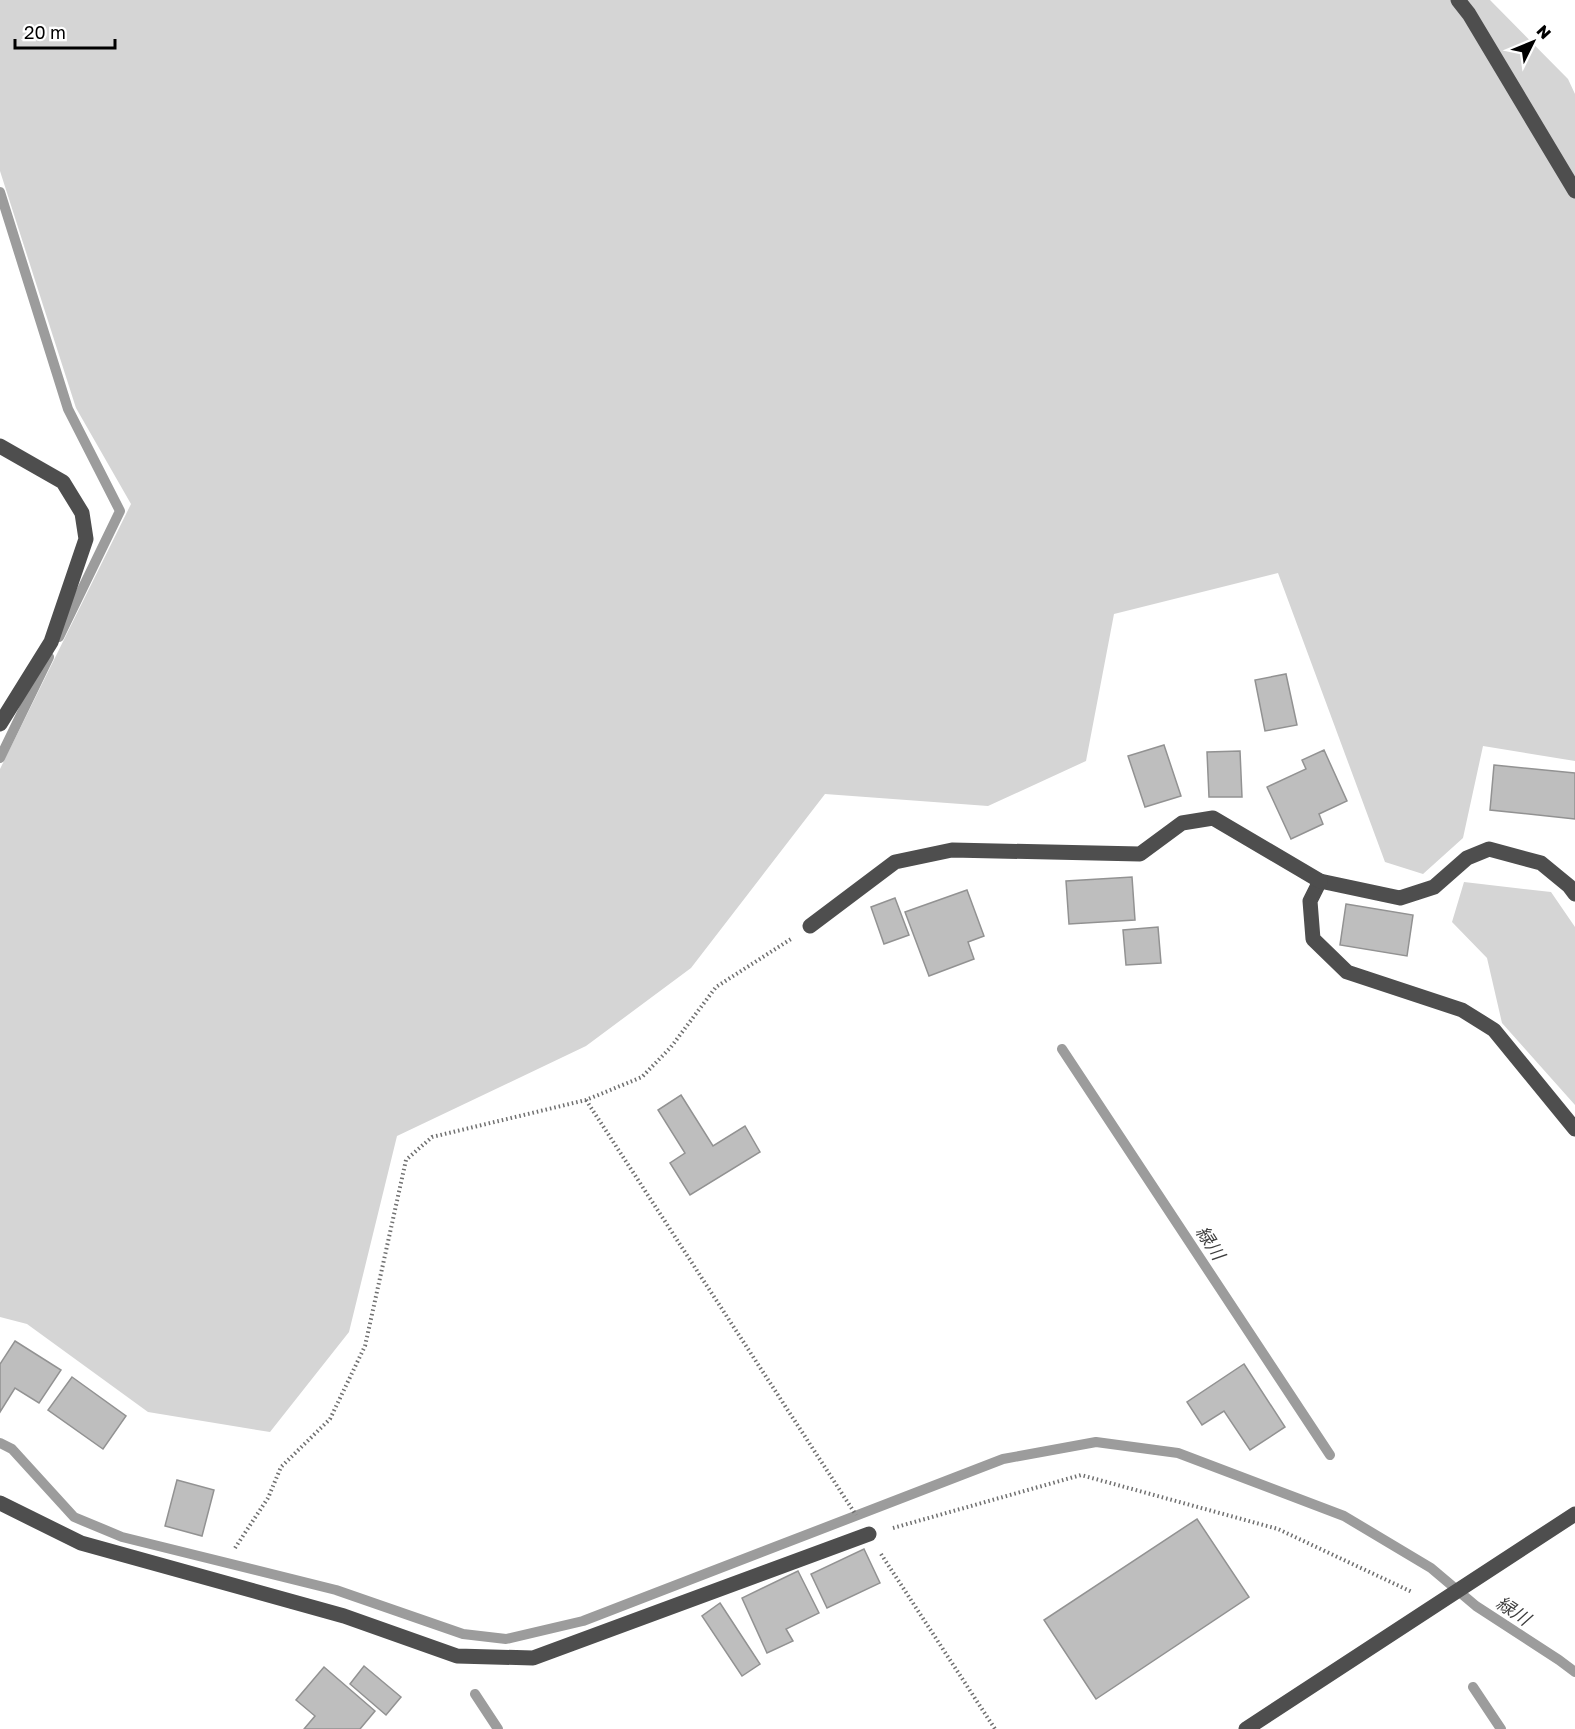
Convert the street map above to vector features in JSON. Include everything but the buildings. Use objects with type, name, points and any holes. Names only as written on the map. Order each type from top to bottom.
[{"type":"street","points":[[1458,0],[1475,24],[1575,191]]},
{"type":"street","points":[[0,446],[63,482],[82,513],[86,539],[51,642],[0,724]]},
{"type":"street","points":[[810,926],[896,862],[952,850],[1140,854],[1182,823],[1213,818],[1320,881],[1400,898],[1434,887],[1467,858],[1489,849],[1541,863],[1569,886],[1575,894]]},
{"type":"street","points":[[1320,881],[1310,901],[1313,939],[1347,972],[1462,1010],[1494,1030],[1575,1129]]},
{"type":"street","points":[[0,1503],[81,1544],[344,1616],[457,1656],[533,1658],[869,1534]]},
{"type":"street","points":[[1246,1729],[1575,1514]]},
{"type":"path","points":[[235,1548],[268,1498],[281,1467],[330,1419],[365,1346],[406,1160],[432,1137],[586,1100],[642,1077],[671,1047],[716,987],[810,926]]},
{"type":"path","points":[[586,1100],[846,1499]]},
{"type":"path","points":[[995,1729],[869,1534],[1081,1475],[1278,1529],[1438,1604]]},
{"type":"shaded area","points":[[0,0],[1490,0],[1568,79],[1575,94],[1575,761],[1483,746],[1463,838],[1423,874],[1385,862],[1278,573],[1114,614],[1086,761],[988,806],[825,794],[691,968],[586,1046],[397,1136],[349,1332],[270,1432],[148,1412],[27,1324],[0,1317],[0,769],[131,504],[76,408],[0,171]]},
{"type":"shaded area","points":[[1464,882],[1551,892],[1575,927],[1575,1105],[1502,1023],[1487,958],[1452,922]]},
{"type":"waterway","points":[[0,192],[68,409],[120,511],[59,637]]},
{"type":"waterway","points":[[0,758],[49,657]]},
{"type":"waterway","name":"緑川","points":[[1062,1049],[1330,1455]]},
{"type":"waterway","points":[[0,1443],[12,1449],[74,1517],[122,1537],[336,1590],[463,1634],[506,1639],[583,1621],[1003,1459],[1096,1442],[1178,1453],[1344,1516],[1431,1568],[1476,1606],[1575,1672]]},
{"type":"waterway","points":[[1473,1687],[1501,1729]]},
{"type":"waterway","points":[[475,1694],[498,1729]]}]
